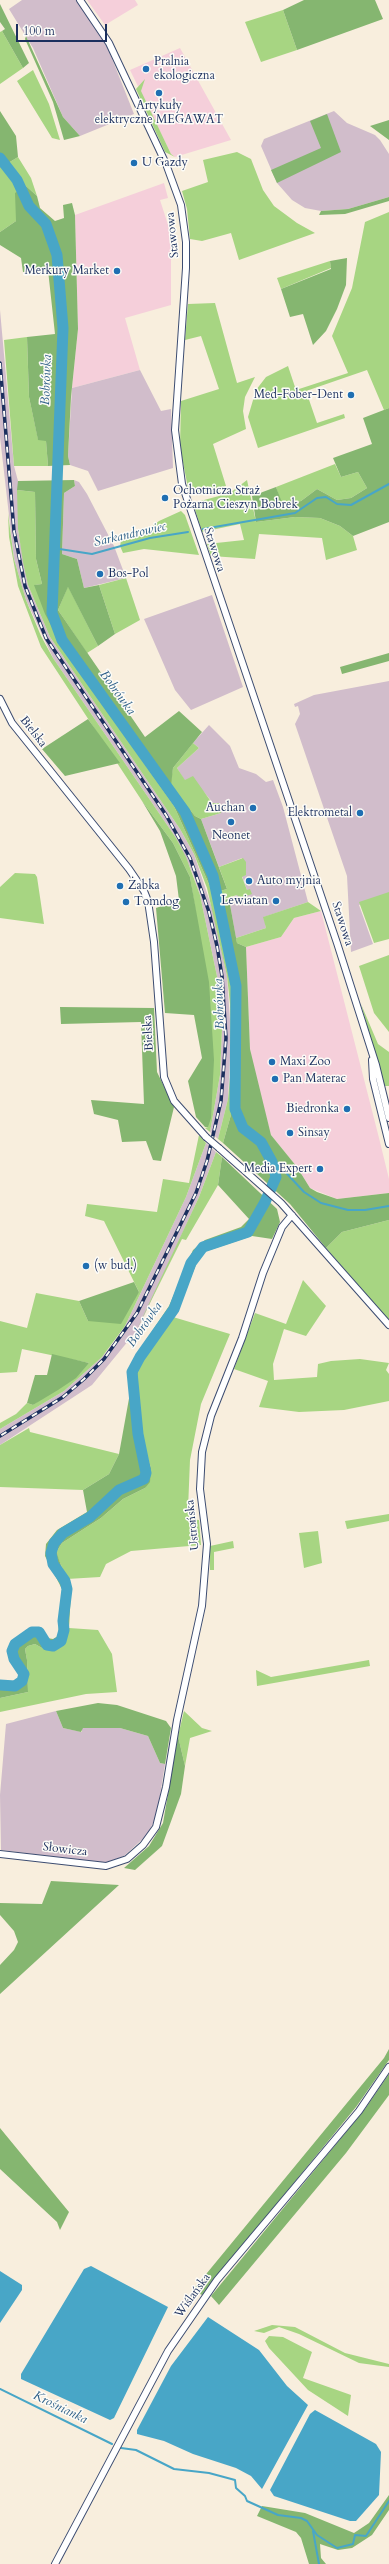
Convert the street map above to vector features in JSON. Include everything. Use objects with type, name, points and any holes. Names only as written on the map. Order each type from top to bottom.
[{"type":"street","name":"Stawowa","points":[[80,0],[109,43],[166,164],[181,205],[186,242],[186,268],[175,430],[182,484],[328,916],[372,1060],[373,1079],[388,1141]]},
{"type":"street","name":"Bielska","points":[[0,699],[12,723],[129,869],[148,901],[154,942],[164,1077],[176,1104],[206,1137],[265,1188],[292,1214],[389,1325]]},
{"type":"street","name":"Stawowa","points":[[372,1060],[376,1065],[389,1118]]},
{"type":"street","name":"Ustrońska","points":[[127,1859],[151,1835],[160,1818],[177,1720],[202,1606],[207,1544],[200,1489],[202,1452],[211,1416],[242,1338],[263,1272],[282,1227],[292,1214]]},
{"type":"street","name":"Słowicza","points":[[0,1854],[106,1866],[127,1859]]},
{"type":"street","name":"Wiślańska","points":[[56,2564],[168,2351],[217,2280],[359,2112],[389,2067]]},
{"type":"shaded area","points":[[22,0],[77,0],[105,41],[134,114],[80,136],[63,117],[33,48],[9,9]]},
{"type":"shaded area","points":[[87,0],[135,0],[138,5],[105,25]]},
{"type":"shaded area","points":[[180,48],[231,140],[175,157],[171,154],[130,70]]},
{"type":"shaded area","points":[[334,111],[347,123],[375,135],[389,154],[389,197],[348,209],[321,211],[305,208],[292,200],[277,183],[261,146],[264,139]]},
{"type":"shaded area","points":[[164,183],[168,198],[160,200],[171,234],[171,305],[125,318],[140,370],[72,388],[78,329],[75,215]]},
{"type":"shaded area","points":[[0,310],[14,466],[18,481],[18,529],[28,585],[50,637],[180,829],[194,854],[213,911],[227,976],[231,1036],[228,1099],[218,1139],[210,1132],[220,1075],[222,1029],[219,986],[200,895],[193,874],[176,838],[53,658],[26,600],[14,559],[0,437]]},
{"type":"shaded area","points":[[140,370],[161,411],[171,409],[173,468],[98,491],[88,471],[70,465],[68,456],[72,388]]},
{"type":"shaded area","points":[[74,480],[79,482],[87,494],[114,546],[126,578],[84,588],[77,559],[62,554],[64,493],[75,486]]},
{"type":"shaded area","points":[[212,595],[243,687],[191,710],[175,690],[144,619]]},
{"type":"shaded area","points":[[389,681],[389,894],[359,905],[373,944],[351,952],[347,876],[295,724],[300,714],[298,706],[295,707],[294,704],[314,695]]},
{"type":"shaded area","points":[[209,725],[230,746],[239,768],[256,774],[266,782],[273,780],[283,807],[308,902],[264,917],[266,928],[236,938],[229,899],[247,890],[242,876],[242,858],[219,867],[201,819],[221,813],[204,792],[185,781],[177,768],[199,748],[193,743]]},
{"type":"shaded area","points":[[321,911],[389,1179],[389,1193],[337,1199],[310,1188],[297,1167],[271,1135],[254,1073],[250,1049],[246,947],[281,937],[294,918]]},
{"type":"shaded area","points":[[206,1143],[216,1152],[199,1197],[138,1329],[92,1385],[0,1445],[0,1429],[64,1391],[102,1357],[115,1341],[125,1326],[186,1197]]},
{"type":"shaded area","points":[[56,1711],[63,1728],[82,1732],[82,1728],[120,1728],[148,1736],[160,1763],[165,1764],[157,1814],[148,1834],[124,1856],[105,1863],[1,1850],[0,1795],[6,1724]]},
{"type":"green space","points":[[304,0],[375,0],[383,19],[297,50],[283,10]]},
{"type":"green space","points":[[0,4],[29,63],[23,68],[2,31],[5,29],[0,22]]},
{"type":"green space","points":[[283,10],[297,50],[261,62],[245,22]]},
{"type":"green space","points":[[2,31],[23,68],[0,84],[0,32]]},
{"type":"green space","points":[[26,36],[63,117],[80,136],[64,140],[53,102],[25,39]]},
{"type":"green space","points":[[33,70],[49,104],[60,140],[52,138],[17,81]]},
{"type":"green space","points":[[145,79],[141,91],[171,154],[175,157],[165,152],[136,89]]},
{"type":"green space","points":[[0,111],[16,136],[18,157],[0,168]]},
{"type":"green space","points":[[327,114],[341,152],[277,183],[271,170],[321,148],[310,121]]},
{"type":"green space","points":[[389,120],[389,140],[370,126]]},
{"type":"green space","points":[[237,152],[251,159],[263,190],[274,206],[297,223],[315,233],[239,260],[231,233],[202,241],[190,239],[187,209],[182,191],[208,182],[203,160]]},
{"type":"green space","points":[[18,157],[31,178],[37,196],[26,186],[16,221],[0,232],[0,168]]},
{"type":"green space","points":[[26,186],[37,196],[40,208],[55,221],[64,218],[63,205],[72,203],[75,215],[78,329],[71,397],[68,456],[70,465],[48,466],[46,441],[38,440],[29,397],[27,337],[55,334],[48,270],[23,272],[21,258],[0,245],[0,232],[16,221],[15,193]]},
{"type":"green space","points":[[389,197],[389,201],[345,214],[319,215],[321,211],[348,209]]},
{"type":"green space","points":[[389,212],[389,408],[384,410],[367,370],[306,391],[317,423],[344,414],[345,418],[258,448],[248,417],[256,390],[266,377],[288,366],[296,390],[348,373],[332,336],[352,288],[365,222]]},
{"type":"green space","points":[[347,258],[346,285],[337,309],[326,331],[313,345],[303,314],[290,317],[281,289],[331,269],[330,261]]},
{"type":"green space","points":[[330,261],[331,268],[281,289],[277,278]]},
{"type":"green space","points":[[215,303],[237,383],[255,377],[245,397],[243,411],[246,429],[213,444],[226,486],[208,492],[192,493],[188,488],[180,447],[181,401],[219,389],[201,336],[185,340],[188,304]]},
{"type":"green space","points":[[27,337],[29,397],[38,439],[46,440],[48,466],[14,466],[4,340]]},
{"type":"green space","points":[[389,408],[389,522],[353,536],[340,526],[320,518],[295,517],[256,522],[252,496],[276,487],[283,505],[301,501],[317,489],[337,500],[351,498],[367,488],[358,472],[341,477],[333,458],[372,444],[363,418]]},
{"type":"green space","points":[[335,464],[341,477],[358,472],[367,488],[351,498],[337,500],[317,489],[301,501],[282,505],[276,487]]},
{"type":"green space","points":[[74,480],[75,486],[64,493],[62,554],[77,559],[84,588],[99,585],[115,634],[98,646],[68,587],[58,610],[145,737],[179,711],[202,732],[173,768],[171,786],[195,816],[201,819],[227,889],[213,893],[174,806],[59,640],[45,614],[34,585],[42,584],[36,559],[35,492],[17,490],[18,481]]},
{"type":"green space","points":[[247,480],[256,522],[295,517],[320,518],[340,526],[353,536],[357,550],[326,560],[322,538],[259,534],[255,559],[211,556],[207,544],[244,540],[240,524],[202,532],[193,503],[230,493]]},
{"type":"green space","points":[[17,490],[35,492],[36,559],[42,584],[35,585],[91,688],[174,806],[213,893],[227,889],[219,867],[243,858],[246,862],[246,875],[242,877],[247,890],[250,889],[252,894],[240,898],[237,895],[217,901],[233,985],[238,1047],[236,1097],[223,1143],[218,1139],[228,1099],[231,1066],[230,1004],[227,976],[207,888],[194,854],[180,829],[50,637],[28,585],[18,529]]},
{"type":"green space","points":[[181,511],[185,515],[199,555],[144,549],[123,553],[120,546],[121,541],[140,536],[159,521]]},
{"type":"green space","points":[[8,513],[14,559],[26,600],[41,636],[53,658],[176,838],[186,857],[200,895],[219,986],[222,1029],[220,1075],[210,1132],[205,1128],[208,1127],[197,920],[190,877],[173,843],[142,801],[41,647],[18,586],[9,537]]},
{"type":"green space","points":[[126,578],[140,620],[115,634],[99,585]]},
{"type":"green space","points":[[68,586],[98,646],[87,653],[58,610]]},
{"type":"green space","points":[[389,653],[389,661],[342,674],[340,667]]},
{"type":"green space","points":[[88,719],[120,763],[65,776],[42,749]]},
{"type":"green space","points":[[193,743],[199,748],[177,768],[185,780],[193,776],[212,803],[219,803],[221,813],[201,819],[195,816],[170,786],[173,768]]},
{"type":"green space","points":[[142,801],[173,843],[190,877],[209,982],[214,1060],[211,1118],[208,1127],[205,1127],[196,1117],[188,1081],[202,1058],[194,1015],[165,1013],[156,908],[179,900],[176,876],[160,831]]},
{"type":"green space","points":[[15,873],[35,874],[37,877],[44,924],[0,918],[0,887]]},
{"type":"green space","points":[[389,892],[389,939],[374,943],[359,902]]},
{"type":"green space","points":[[229,899],[237,943],[246,947],[250,1049],[271,1135],[297,1167],[310,1188],[317,1192],[337,1199],[389,1193],[389,1220],[342,1232],[326,1248],[290,1204],[223,1143],[236,1097],[238,1047],[233,985],[217,901]]},
{"type":"green space","points":[[308,902],[321,911],[294,918],[281,937],[246,947],[237,943],[236,938],[266,928],[263,917]]},
{"type":"green space","points":[[389,955],[389,1032],[374,1013],[359,966]]},
{"type":"green space","points":[[361,1004],[378,1044],[389,1052],[389,1086],[384,1086]]},
{"type":"green space","points":[[60,1007],[154,1008],[157,1072],[174,1107],[161,1161],[153,1160],[146,1141],[122,1142],[118,1120],[94,1114],[91,1100],[144,1104],[141,1022],[61,1024]]},
{"type":"green space","points":[[199,1135],[206,1143],[186,1197],[125,1326],[102,1357],[64,1391],[0,1429],[0,1423],[16,1414],[27,1403],[33,1405],[89,1363],[22,1349],[17,1372],[0,1373],[0,1321],[27,1328],[36,1293],[79,1301],[88,1321],[139,1292],[104,1221],[85,1216],[87,1204],[157,1212],[163,1179],[189,1183]]},
{"type":"green space","points":[[216,1152],[222,1157],[218,1185],[186,1240],[182,1239],[137,1329],[199,1197]]},
{"type":"green space","points":[[222,1157],[277,1209],[280,1222],[272,1239],[252,1236],[204,1252],[198,1260],[177,1311],[143,1359],[138,1372],[137,1391],[145,1449],[151,1468],[150,1482],[145,1488],[123,1499],[101,1518],[62,1543],[57,1551],[58,1557],[71,1592],[69,1628],[63,1644],[55,1649],[42,1648],[35,1644],[28,1646],[25,1649],[27,1660],[28,1692],[0,1698],[0,1681],[16,1681],[20,1677],[19,1671],[9,1650],[10,1644],[24,1632],[36,1628],[43,1629],[47,1638],[53,1639],[58,1636],[62,1589],[45,1556],[46,1544],[57,1530],[87,1512],[83,1490],[109,1474],[119,1454],[130,1393],[129,1373],[136,1355],[169,1306],[193,1250],[205,1240],[241,1227],[249,1219],[218,1185]]},
{"type":"green space","points":[[389,1220],[389,1320],[326,1248],[342,1232]]},
{"type":"green space","points":[[303,1280],[326,1306],[306,1336],[284,1329],[273,1364],[274,1380],[317,1377],[318,1364],[331,1361],[360,1359],[389,1363],[386,1370],[389,1374],[389,1401],[344,1410],[299,1412],[259,1407],[268,1381],[234,1369],[255,1313],[286,1324]]},
{"type":"green space","points":[[134,1282],[139,1292],[121,1324],[88,1321],[79,1301]]},
{"type":"green space","points":[[173,1317],[230,1334],[201,1404],[190,1460],[188,1509],[190,1519],[199,1520],[201,1545],[131,1551],[106,1564],[100,1577],[67,1579],[58,1558],[57,1551],[62,1543],[101,1518],[123,1499],[145,1488],[151,1468],[145,1449],[137,1391],[138,1372],[143,1359]]},
{"type":"green space","points":[[52,1354],[89,1363],[76,1378],[58,1390],[33,1405],[27,1403],[35,1375],[47,1375]]},
{"type":"green space","points":[[29,1428],[30,1432],[119,1454],[109,1474],[83,1490],[0,1487],[0,1445]]},
{"type":"green space","points":[[389,1514],[389,1521],[347,1529],[345,1521]]},
{"type":"green space","points":[[318,1531],[322,1563],[304,1568],[299,1533]]},
{"type":"green space","points":[[233,1541],[234,1548],[214,1552],[214,1570],[210,1570],[210,1546]]},
{"type":"green space","points":[[69,1628],[98,1630],[112,1654],[117,1692],[86,1694],[0,1712],[0,1698],[28,1692],[27,1660],[25,1649],[28,1646],[35,1644],[42,1648],[55,1649],[63,1644]]},
{"type":"green space","points":[[369,1660],[370,1666],[257,1686],[256,1670],[271,1677]]},
{"type":"green space","points":[[98,1703],[117,1705],[166,1721],[171,1728],[165,1764],[160,1763],[148,1736],[120,1728],[83,1728],[81,1732],[63,1728],[56,1711]]},
{"type":"green space","points":[[184,1711],[202,1728],[212,1731],[190,1738],[185,1766],[178,1736]]},
{"type":"green space","points":[[178,1736],[185,1766],[181,1794],[162,1846],[135,1870],[124,1868],[149,1846],[163,1823]]},
{"type":"green space","points":[[51,1881],[119,1885],[0,1994],[0,1965],[14,1950],[18,1942],[14,1931],[0,1915],[0,1903],[42,1904]]},
{"type":"green space","points":[[389,2049],[389,2060],[356,2107],[202,2295],[193,2290],[384,2058]]},
{"type":"green space","points":[[389,2074],[389,2095],[346,2153],[219,2305],[211,2296],[365,2109]]},
{"type":"green space","points":[[0,2128],[69,2212],[60,2230],[57,2222],[0,2169]]},
{"type":"green space","points":[[272,2325],[295,2327],[345,2353],[389,2364],[389,2367],[359,2363],[299,2334],[279,2327],[264,2333],[254,2331]]},
{"type":"green space","points":[[269,2336],[283,2337],[312,2352],[303,2378],[351,2395],[348,2416],[308,2390],[269,2348],[265,2341]]},
{"type":"green space","points":[[389,2495],[389,2510],[372,2535],[352,2548],[338,2550],[320,2544],[321,2558],[326,2564],[309,2564],[301,2538],[296,2532],[257,2516],[262,2506],[305,2513],[354,2533],[369,2523]]},
{"type":"water","points":[[91,2266],[168,2307],[114,2418],[110,2420],[21,2379],[21,2374],[84,2269]]},
{"type":"water","points":[[0,2271],[22,2285],[22,2290],[0,2323]]},
{"type":"water","points":[[208,2317],[259,2350],[287,2386],[308,2405],[262,2489],[251,2476],[236,2468],[193,2454],[164,2441],[137,2434],[137,2430],[171,2366]]},
{"type":"water","points":[[315,2410],[376,2444],[381,2452],[379,2495],[356,2521],[350,2521],[274,2496],[270,2490],[310,2414]]},
{"type":"waterway","name":"Bobrówka","points":[[0,158],[17,180],[29,206],[46,224],[57,255],[63,328],[52,613],[62,640],[185,812],[213,876],[236,986],[235,1109],[243,1128],[261,1142],[272,1162],[276,1177],[265,1202],[248,1232],[203,1247],[191,1263],[174,1309],[140,1357],[132,1372],[138,1434],[146,1473],[144,1479],[119,1490],[90,1517],[63,1533],[54,1543],[51,1553],[53,1564],[65,1581],[67,1589],[63,1621],[64,1630],[61,1641],[53,1646],[47,1645],[39,1632],[32,1632],[15,1644],[12,1651],[14,1659],[24,1674],[22,1681],[15,1686],[0,1685]]},
{"type":"waterway","name":"Sarkandrowiec","points":[[203,529],[295,513],[317,498],[326,497],[337,504],[351,505],[389,484]]},
{"type":"waterway","name":"Sarkandrowiec","points":[[53,548],[92,554],[150,538],[188,532]]},
{"type":"waterway","points":[[272,1162],[278,1164],[304,1192],[321,1203],[348,1210],[365,1210],[389,1206]]},
{"type":"waterway","name":"Krośnianka","points":[[0,2389],[112,2444]]},
{"type":"waterway","name":"Krośnianka","points":[[121,2448],[136,2450],[174,2469],[209,2473],[235,2480],[236,2488],[245,2496],[247,2501],[278,2515],[301,2518],[307,2521],[317,2535],[337,2548],[353,2544],[355,2535],[366,2536],[389,2501]]},
{"type":"waterway","points":[[313,2531],[319,2564]]},
{"type":"railway","points":[[0,363],[14,531],[25,586],[46,638],[166,815],[190,858],[209,912],[217,946],[222,976],[226,1038],[221,1101],[207,1161],[196,1193],[137,1313],[104,1359],[84,1379],[63,1397],[0,1436]]},
{"type":"place","name":"Pralnia ekologiczna","points":[[146,69]]},
{"type":"place","name":"Artykuły elektryczne MEGAWAT","points":[[159,93]]},
{"type":"place","name":"U Gazdy","points":[[134,163]]},
{"type":"place","name":"Merkury Market","points":[[117,271]]},
{"type":"place","name":"Med-Fober-Dent","points":[[351,395]]},
{"type":"place","name":"Ochotnicza Straż Pożarna Cieszyn Bobrek","points":[[165,498]]},
{"type":"place","name":"Bos-Pol","points":[[100,574]]},
{"type":"place","name":"Auchan","points":[[253,808]]},
{"type":"place","name":"Elektrometal","points":[[360,813]]},
{"type":"place","name":"Neonet","points":[[231,822]]},
{"type":"place","name":"Auto myjnia","points":[[249,881]]},
{"type":"place","name":"Żabka","points":[[120,886]]},
{"type":"place","name":"Lewiatan","points":[[276,901]]},
{"type":"place","name":"Tomdog","points":[[126,902]]},
{"type":"place","name":"Maxi Zoo","points":[[272,1062]]},
{"type":"place","name":"Pan Materac","points":[[275,1079]]},
{"type":"place","name":"Biedronka","points":[[347,1109]]},
{"type":"place","name":"Sinsay","points":[[290,1133]]},
{"type":"place","name":"Media Expert","points":[[320,1169]]},
{"type":"place","name":"(w bud.)","points":[[86,1266]]}]
